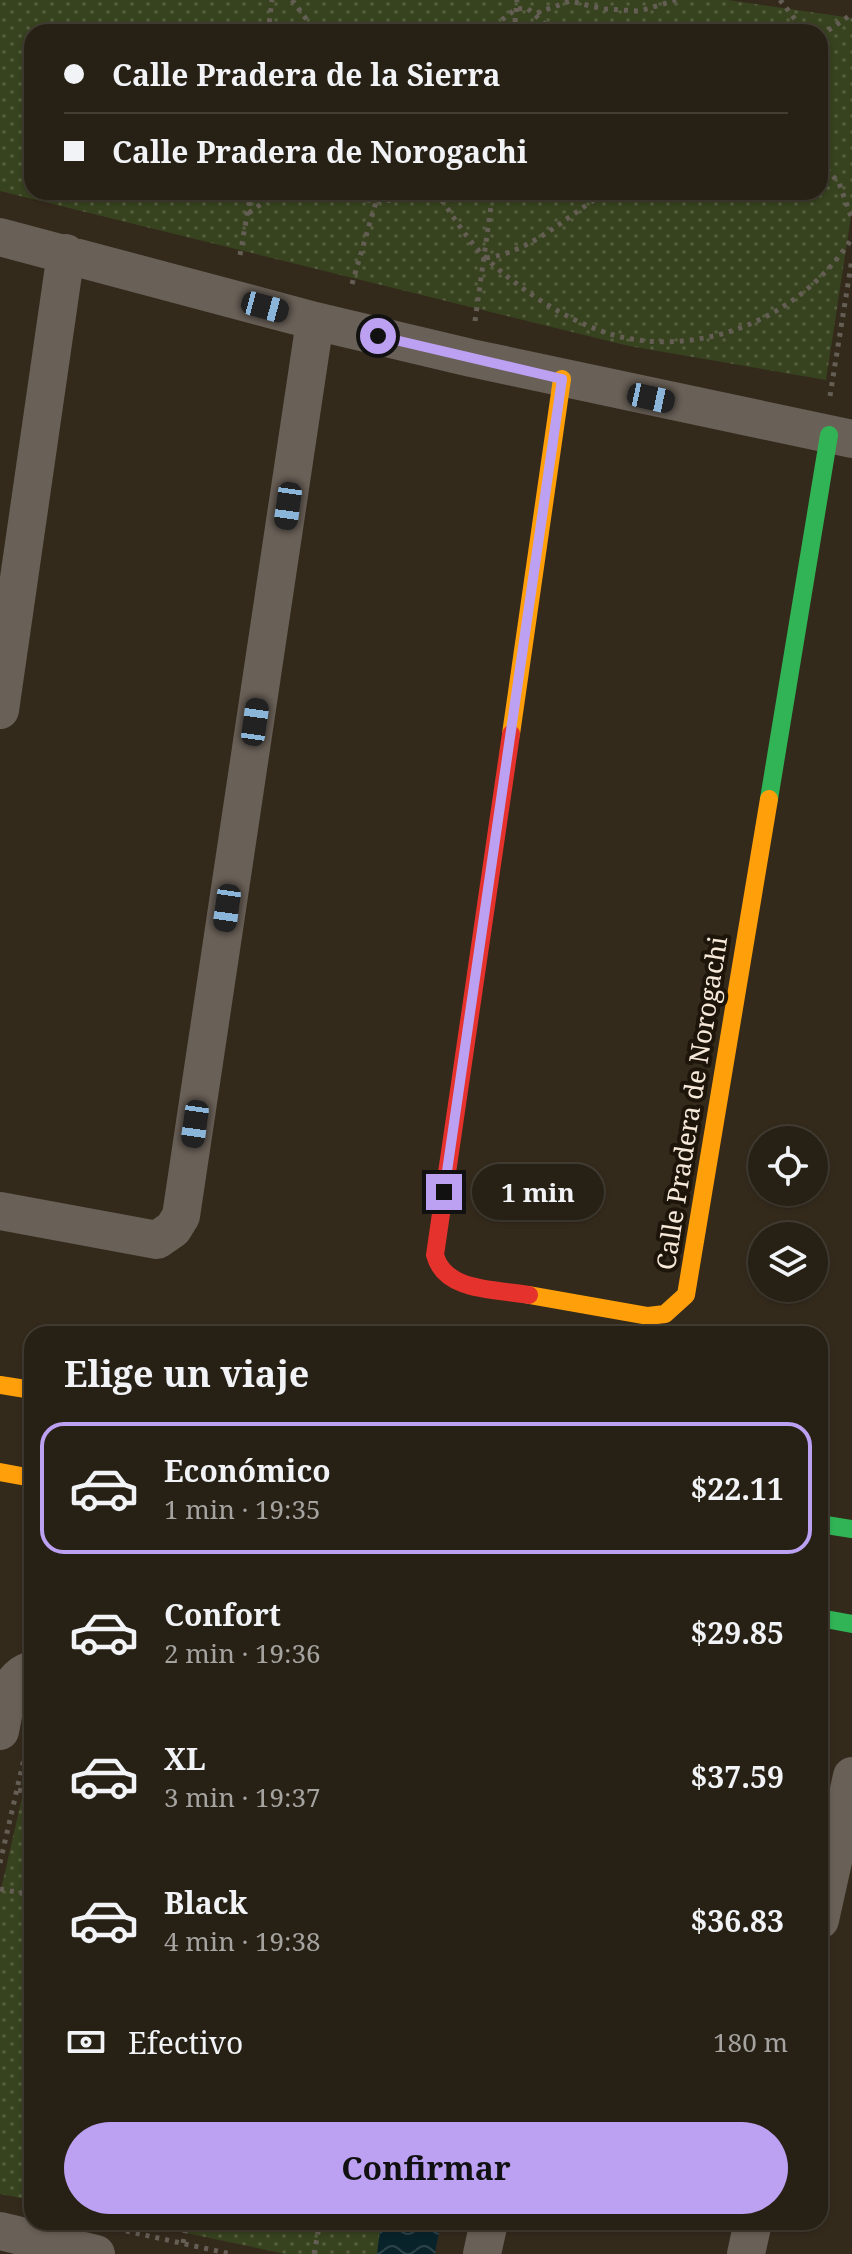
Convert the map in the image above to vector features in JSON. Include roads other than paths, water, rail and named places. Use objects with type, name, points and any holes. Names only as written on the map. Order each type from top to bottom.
[{"type":"street","points":[[0,237],[315,321],[562,379],[837,424]]},
{"type":"street","points":[[0,710],[66,253]]},
{"type":"street","points":[[0,1211],[157,1240],[173,1229],[181,1216],[315,321]]},
{"type":"street","name":"Calle Pradera de Norogachi","points":[[562,379],[435,1255],[439,1270],[451,1281],[648,1316],[665,1314],[686,1295],[837,424]]},
{"type":"street","points":[[0,1385],[24,1389]]},
{"type":"street","points":[[0,1472],[24,1476]]},
{"type":"street","points":[[828,1525],[852,1529]]},
{"type":"street","points":[[828,1620],[852,1624]]},
{"type":"street","points":[[13,1741],[12,1684],[24,1672]]},
{"type":"street","points":[[828,1884],[852,1776]]},
{"type":"street","points":[[482,2254],[487,2230]]},
{"type":"street","points":[[746,2254],[751,2230]]},
{"type":"street","points":[[0,2231],[105,2241]]},
{"type":"water","points":[[380,2230],[440,2230],[435,2254],[377,2254]]}]
